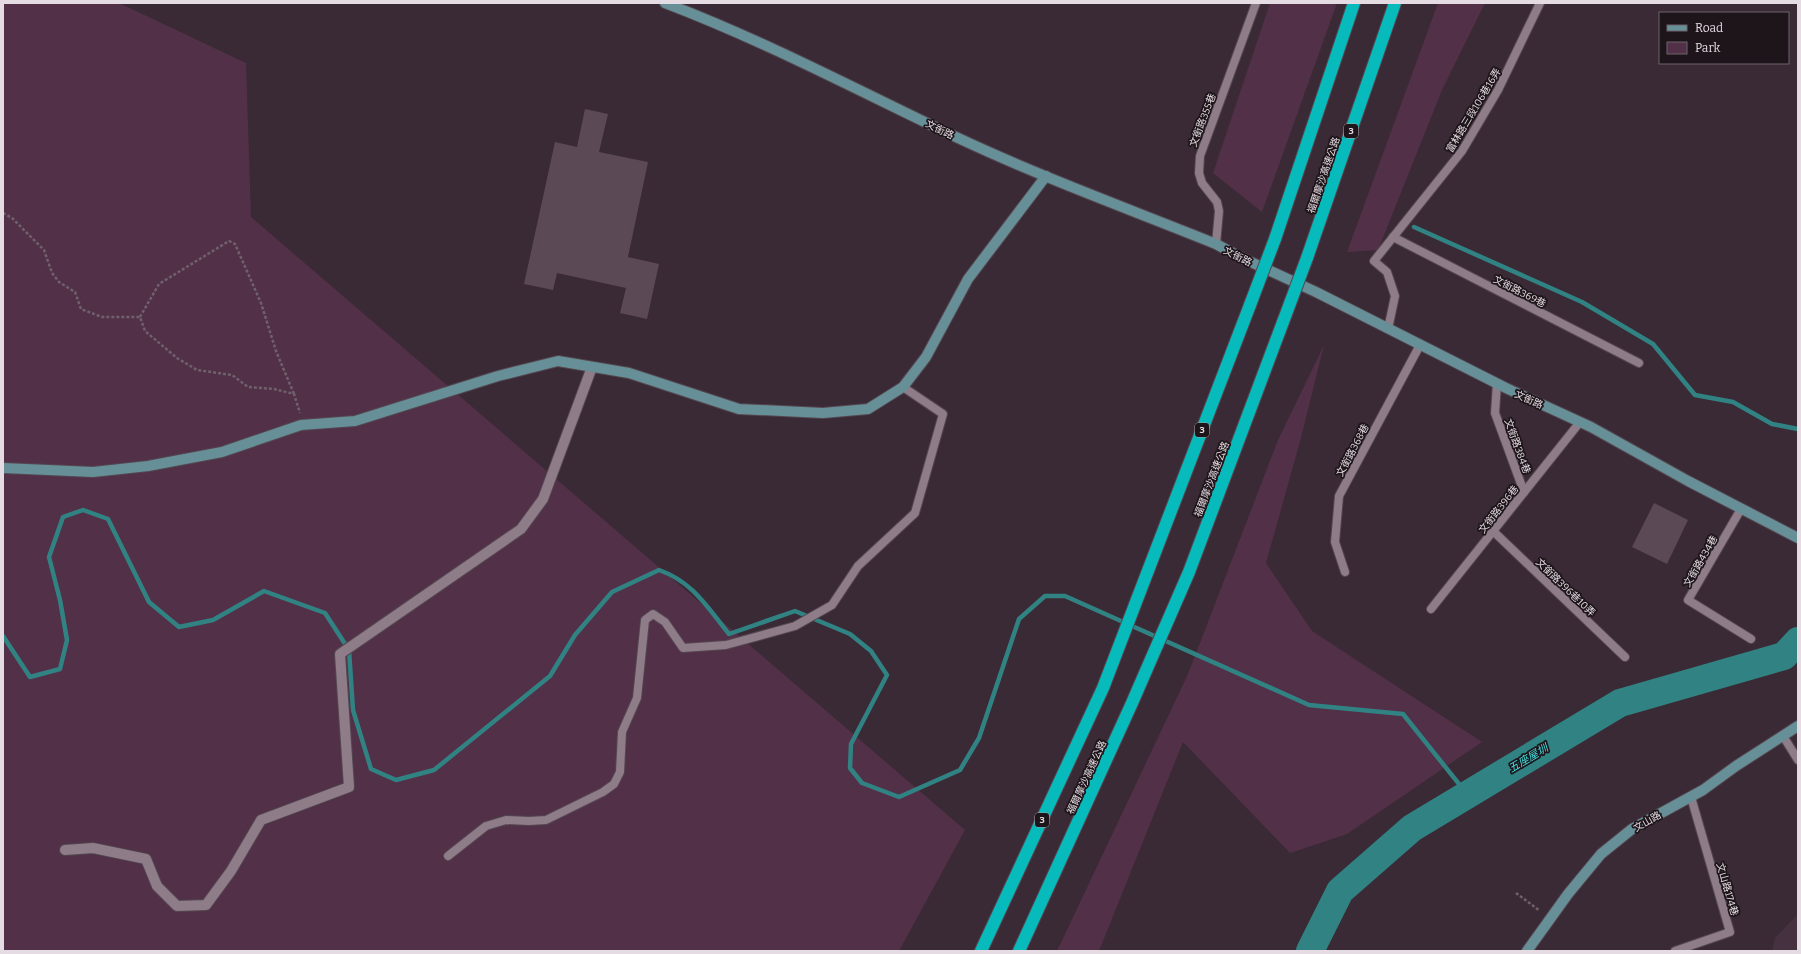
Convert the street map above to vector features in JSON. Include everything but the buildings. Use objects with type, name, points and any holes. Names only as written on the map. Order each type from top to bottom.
[{"type":"highway","name":"3","points":[[981,951],[1103,688],[1275,239],[1354,3]]},
{"type":"highway","name":"福爾摩沙高速公路","points":[[1020,951],[1132,703],[1189,572],[1307,258],[1395,3]]},
{"type":"street","name":"文銜路","points":[[665,3],[707,19],[814,67],[957,137],[1046,176],[1216,244],[1240,257],[1316,292],[1497,383],[1580,422],[1798,538]]},
{"type":"street","points":[[3,468],[93,472],[148,466],[222,452],[301,425],[355,421],[498,376],[558,361],[630,373],[739,409],[823,413],[868,409],[903,387],[926,357],[968,279],[1046,176]]},
{"type":"street","points":[[65,850],[93,848],[146,860],[157,886],[176,906],[206,905],[231,871],[261,820],[349,787],[345,754],[340,654],[521,528],[543,500],[592,367]]},
{"type":"street","name":"文山路","points":[[1527,951],[1601,854],[1632,830],[1691,797],[1798,726]]},
{"type":"lane","name":"文銜路355巷","points":[[1216,244],[1219,211],[1216,202],[1202,183],[1199,173],[1200,156],[1256,3]]},
{"type":"lane","name":"富林路三段106巷16弄","points":[[1388,329],[1395,296],[1387,272],[1374,261],[1462,151],[1498,90],[1540,3]]},
{"type":"lane","name":"文銜路369巷","points":[[1393,237],[1639,363]]},
{"type":"lane","name":"文銜路368巷","points":[[1345,572],[1335,542],[1339,496],[1420,345]]},
{"type":"lane","name":"文銜路384巷","points":[[1497,383],[1495,413],[1524,492]]},
{"type":"lane","points":[[448,856],[486,826],[506,820],[546,820],[603,792],[614,784],[620,772],[622,732],[637,698],[645,620],[653,614],[666,622],[683,648],[726,645],[795,626],[832,605],[858,566],[915,513],[943,414],[903,387]]},
{"type":"lane","name":"文銜路396巷","points":[[1431,609],[1580,422]]},
{"type":"lane","name":"文銜路434巷","points":[[1741,509],[1688,600],[1752,639]]},
{"type":"lane","name":"文銜路396巷10弄","points":[[1493,531],[1625,657]]},
{"type":"lane","points":[[1783,736],[1798,760]]},
{"type":"lane","name":"文山路174巷","points":[[1675,951],[1730,932],[1691,797]]},
{"type":"path","points":[[3,213],[12,218],[44,250],[52,273],[59,282],[75,292],[81,309],[102,317],[140,317]]},
{"type":"path","points":[[140,317],[160,284],[229,241],[235,244],[261,303],[276,350],[299,406],[301,425]]},
{"type":"path","points":[[140,317],[145,331],[177,358],[197,370],[232,375],[248,387],[274,389],[294,394]]},
{"type":"path","points":[[1516,893],[1550,919]]},
{"type":"shaded area","points":[[1798,914],[1798,951],[1772,951],[1775,938]]},
{"type":"green space","points":[[3,3],[119,3],[246,63],[251,217],[965,830],[899,951],[3,951]]},
{"type":"green space","points":[[1270,3],[1337,3],[1262,212],[1213,173]]},
{"type":"green space","points":[[1438,3],[1485,3],[1442,90],[1378,250],[1347,252]]},
{"type":"green space","points":[[1324,345],[1301,438],[1266,563],[1312,631],[1482,742],[1347,834],[1290,853],[1183,742],[1099,951],[1057,951],[1188,674],[1278,440]]},
{"type":"waterway","points":[[1414,227],[1582,302],[1653,344],[1695,395],[1733,402],[1772,424],[1798,429]]},
{"type":"waterway","points":[[3,636],[30,677],[60,669],[67,640],[60,600],[49,557],[63,517],[83,510],[108,519],[149,602],[179,627],[213,620],[264,591],[325,613],[349,650],[353,710],[371,769],[396,780],[434,770],[550,676],[575,635],[612,592],[659,570],[671,575],[690,588],[706,605],[729,634],[795,611],[850,634],[871,651],[887,675],[851,744],[850,768],[862,783],[899,797],[960,770],[979,738],[1019,619],[1045,596],[1065,596],[1309,705],[1403,714],[1467,794]]},
{"type":"waterway","name":"五座屋圳","points":[[1310,951],[1340,891],[1412,828],[1620,703],[1784,656],[1798,641]]}]
